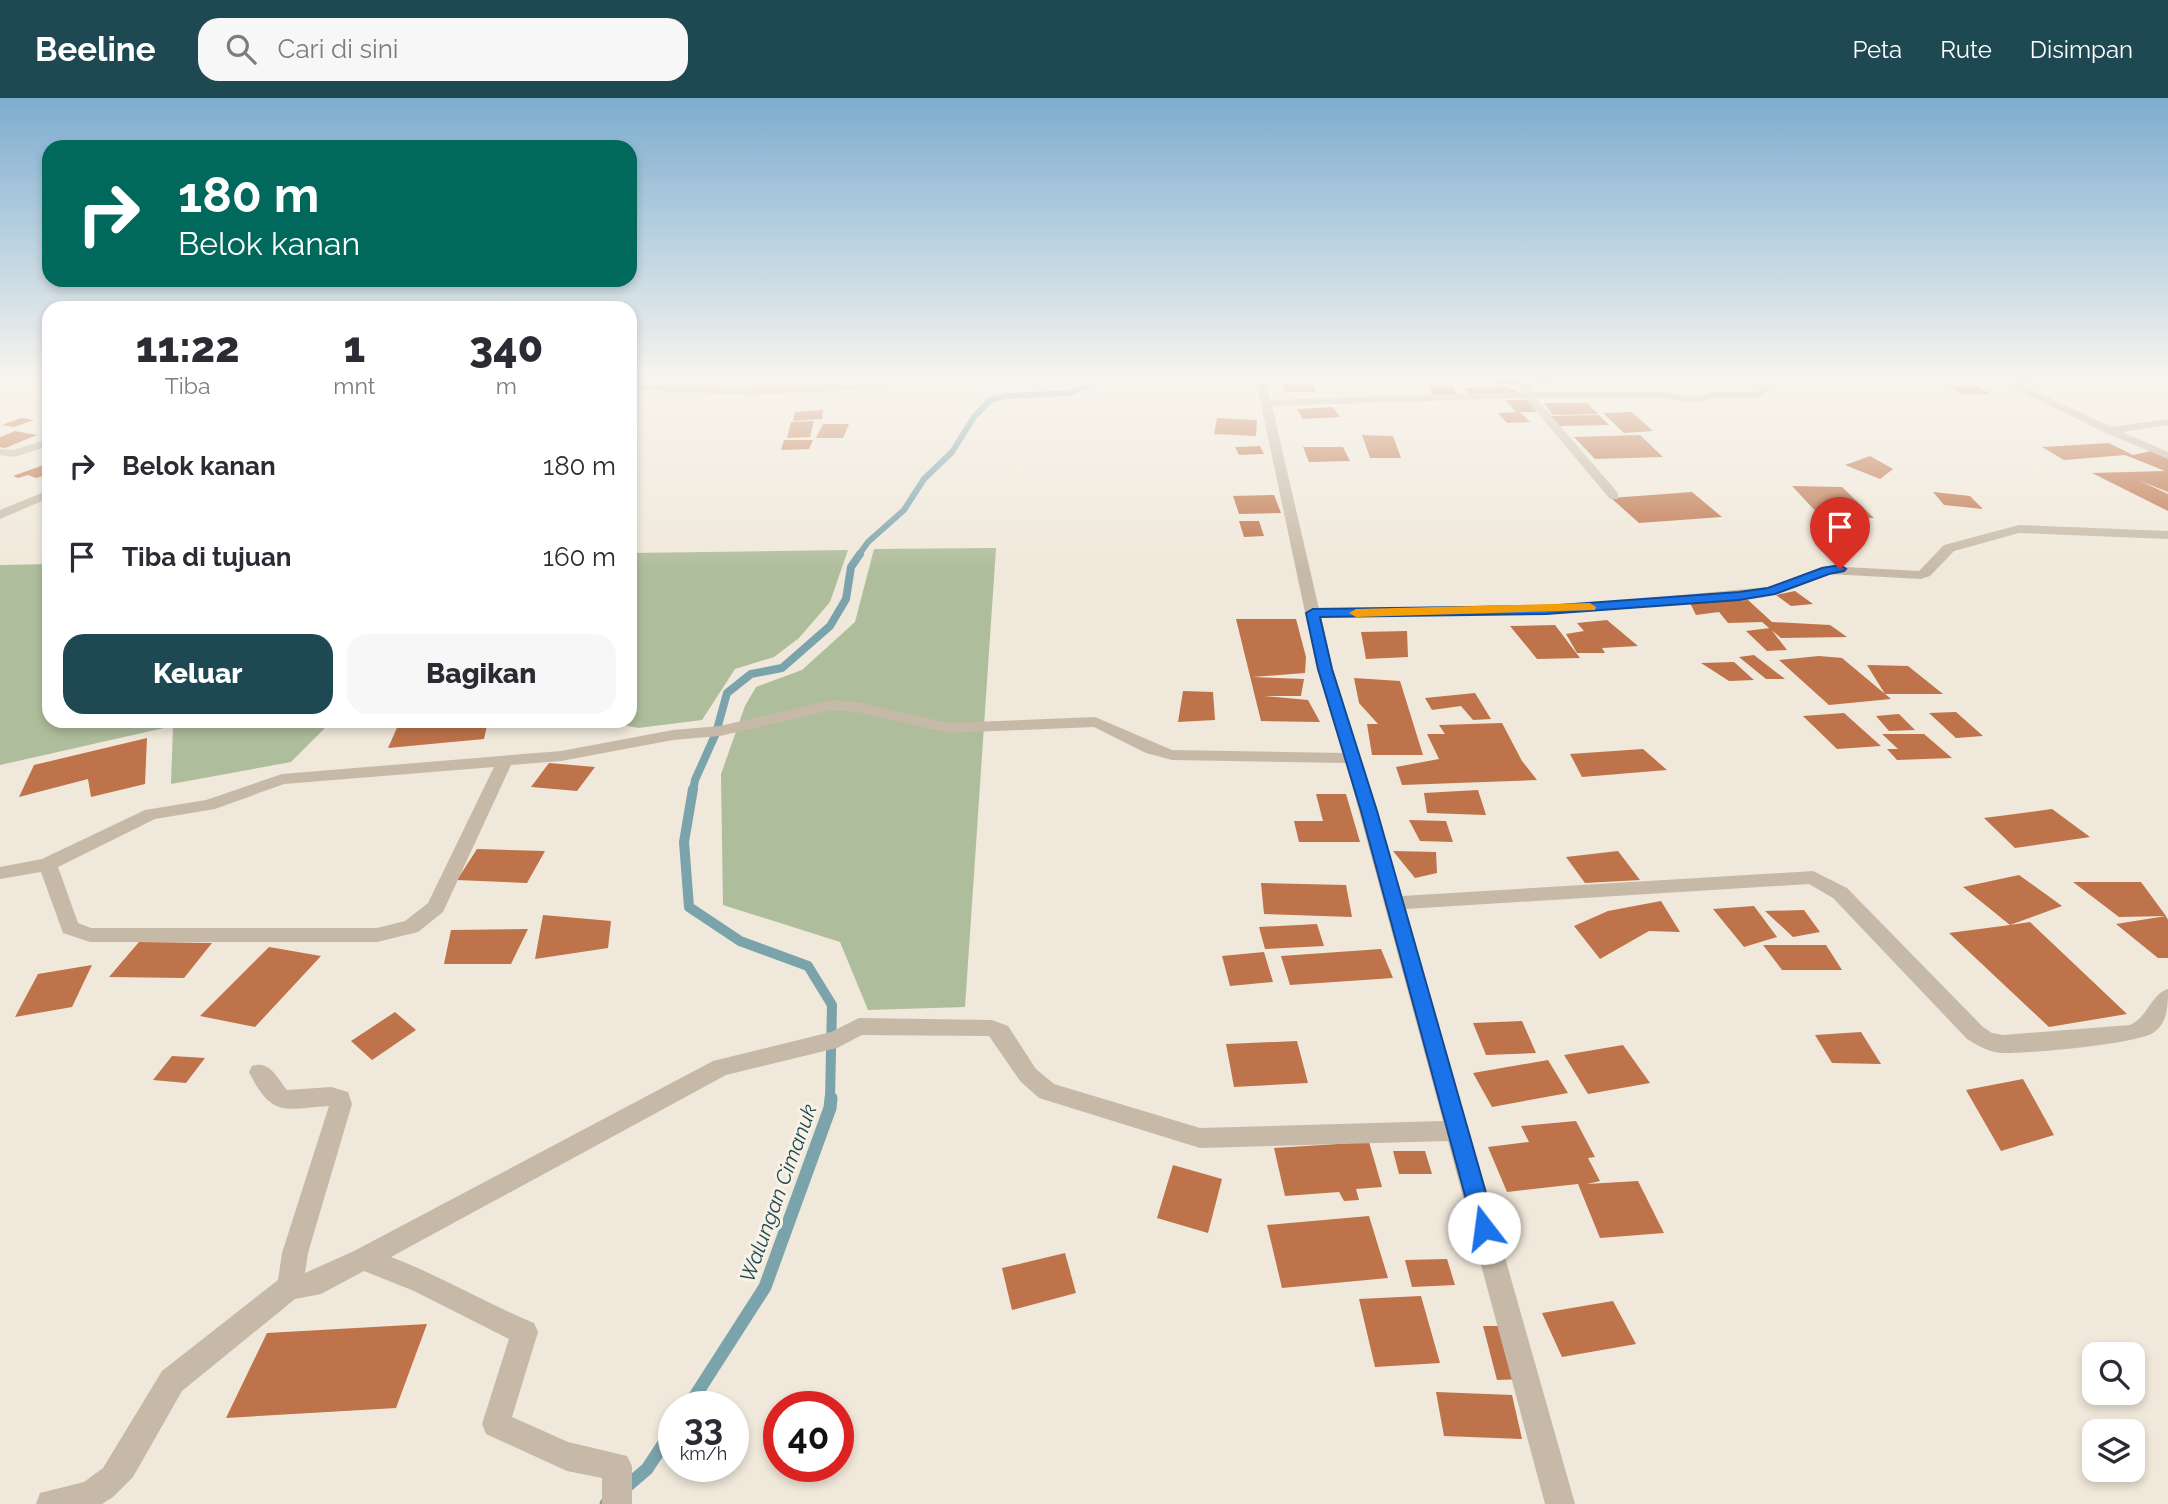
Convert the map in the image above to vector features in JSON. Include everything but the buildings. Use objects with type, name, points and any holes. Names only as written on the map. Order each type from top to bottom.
[{"type":"street","points":[[1275,442],[1325,669],[1394,903],[1560,1504]]},
{"type":"street","points":[[1568,442],[1614,496]]},
{"type":"street","points":[[2135,442],[2168,456]]},
{"type":"street","points":[[0,460],[42,444]]},
{"type":"street","points":[[0,452],[14,454]]},
{"type":"street","points":[[0,514],[42,498]]},
{"type":"street","points":[[1313,613],[1546,610],[1739,596],[1771,591],[1827,570],[1921,575],[1949,548],[2019,528],[2168,535]]},
{"type":"street","points":[[0,873],[23,871],[48,864],[151,814],[209,805],[282,779],[561,757],[673,735],[720,731],[821,707],[843,705],[948,728],[1095,722],[1112,726],[1154,750],[1172,755],[1352,758]]},
{"type":"street","points":[[48,864],[70,928],[90,935],[377,935],[396,932],[421,921],[436,906],[505,761]]},
{"type":"street","points":[[1394,903],[1805,877],[1828,884],[1840,893],[1975,1032],[1987,1041],[2003,1044],[2110,1037],[2132,1032],[2148,1026],[2168,997]]},
{"type":"street","points":[[293,1272],[312,1285],[710,1072],[826,1042],[868,1025],[992,1028],[1000,1032],[1028,1075],[1047,1091],[1200,1138],[1458,1131]]},
{"type":"street","points":[[51,1504],[85,1497],[110,1482],[161,1394],[172,1381],[293,1272],[341,1104],[340,1099],[331,1096],[281,1100],[260,1072]]},
{"type":"street","points":[[363,1259],[402,1273],[442,1292],[493,1322],[525,1332],[496,1424],[567,1456],[617,1466],[617,1504]]},
{"type":"green space","points":[[996,548],[965,1007],[868,1010],[840,942],[723,905],[721,774],[745,706],[756,687],[802,670],[855,622],[874,549]]},
{"type":"green space","points":[[848,550],[830,602],[799,638],[774,657],[735,669],[702,720],[638,728],[637,553]]},
{"type":"green space","points":[[42,564],[42,728],[164,728],[0,765],[0,565]]},
{"type":"green space","points":[[173,728],[324,728],[291,762],[171,784]]},
{"type":"waterway","name":"Walungan Cimanuk","points":[[858,556],[868,542],[904,510],[924,479],[952,452],[959,442]]},
{"type":"waterway","name":"Walungan Cimanuk","points":[[693,791],[695,780],[716,733],[727,693],[751,674],[782,668],[830,626],[846,599],[851,567],[860,554]]},
{"type":"waterway","name":"Walungan Cimanuk","points":[[693,789],[684,842],[689,907],[740,941],[808,966],[832,1005],[830,1099]]},
{"type":"waterway","name":"Walungan Cimanuk","points":[[698,1391],[765,1287],[830,1108],[831,1098]]},
{"type":"waterway","name":"Walungan Cimanuk","points":[[606,1504],[647,1469],[658,1452]]},
{"type":"slow traffic","points":[[1356,613],[1590,607]]},
{"type":"route","points":[[1484,1228],[1369,811],[1325,669],[1313,613],[1546,610],[1739,596],[1771,591],[1827,570],[1840,569]]}]
